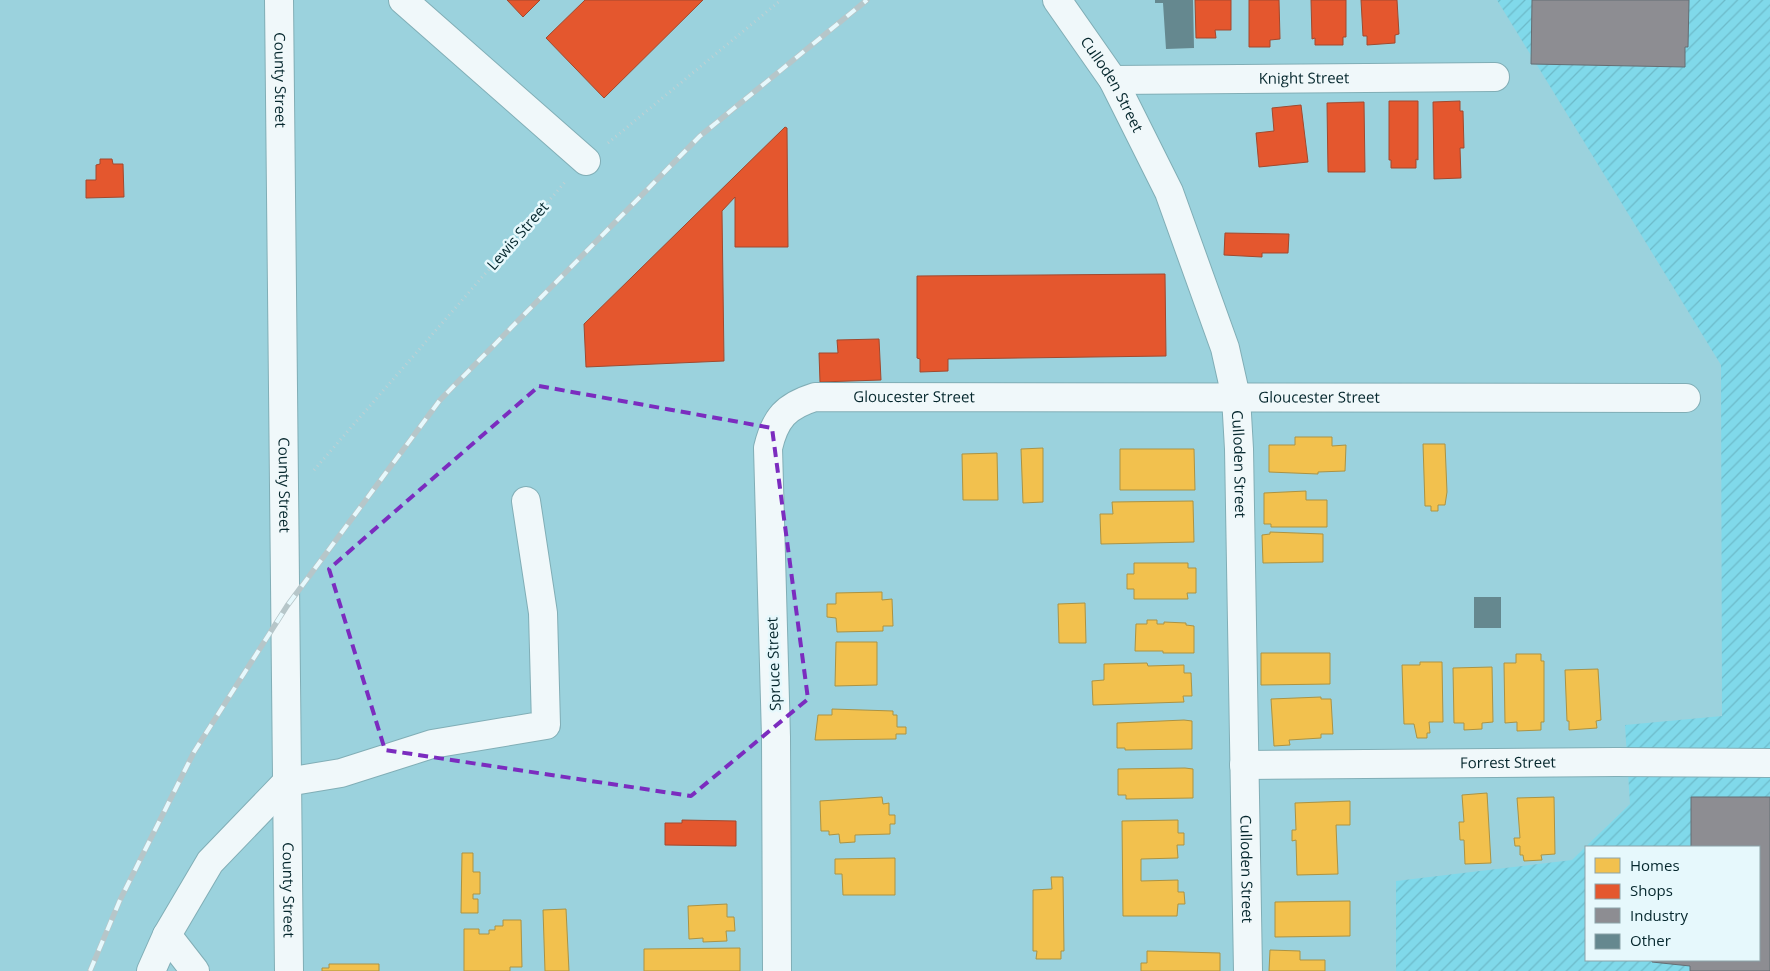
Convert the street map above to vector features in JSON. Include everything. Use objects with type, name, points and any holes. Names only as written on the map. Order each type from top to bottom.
[{"type":"street","name":"County Street","points":[[279,0],[286,502],[289,971]]},
{"type":"street","points":[[402,0],[586,161]]},
{"type":"street","name":"Culloden Street","points":[[1071,7],[1113,80],[1169,192],[1226,348],[1236,397],[1248,971]]},
{"type":"street","name":"Knight Street","points":[[1113,80],[1495,76]]},
{"type":"street","name":"Gloucester Street","points":[[832,397],[1686,398]]},
{"type":"street","name":"Spruce Street","points":[[777,971],[776,737],[768,448],[772,432],[781,416],[796,403],[815,398],[832,397]]},
{"type":"street","points":[[151,971],[167,935],[210,862],[287,782],[340,773],[432,744],[546,725],[544,613],[526,501]]},
{"type":"street","name":"Forrest Street","points":[[1244,765],[1616,762],[1770,763]]},
{"type":"street","points":[[167,935],[195,971]]},
{"type":"path","name":"Lewis Street","points":[[286,502],[576,170],[781,0]]},
{"type":"highlighted area","points":[[539,386],[772,428],[808,699],[691,796],[385,750],[329,569]]},
{"type":"shaded area","points":[[1497,0],[1770,0],[1770,971],[1396,971],[1396,881],[1572,860],[1585,847],[1585,961],[1760,961],[1760,846],[1586,846],[1630,804],[1625,725],[1722,716],[1721,365]]},
{"type":"building: Homes","points":[[1295,437],[1332,437],[1332,446],[1346,445],[1345,471],[1318,472],[1318,474],[1269,472],[1269,445],[1295,445]]},
{"type":"building: Homes","points":[[1423,444],[1445,444],[1447,492],[1445,505],[1438,505],[1438,511],[1431,511],[1431,506],[1425,506]]},
{"type":"building: Homes","points":[[1043,448],[1043,502],[1023,503],[1021,449]]},
{"type":"building: Homes","points":[[1120,449],[1194,449],[1195,490],[1120,490]]},
{"type":"building: Homes","points":[[997,453],[998,500],[963,500],[962,454]]},
{"type":"building: Homes","points":[[1306,491],[1306,500],[1327,500],[1327,527],[1271,527],[1271,524],[1264,524],[1264,493]]},
{"type":"building: Homes","points":[[1193,501],[1194,542],[1101,544],[1100,514],[1113,514],[1112,502]]},
{"type":"building: Homes","points":[[1270,532],[1323,534],[1323,562],[1263,563],[1262,535],[1270,534]]},
{"type":"building: Homes","points":[[1134,563],[1188,563],[1188,568],[1196,568],[1196,593],[1187,593],[1188,599],[1134,599],[1134,589],[1127,589],[1127,574],[1134,574]]},
{"type":"building: Homes","points":[[882,592],[882,600],[892,599],[893,626],[883,626],[883,631],[837,632],[836,618],[827,617],[827,604],[836,604],[836,593]]},
{"type":"building: Homes","points":[[1085,603],[1086,643],[1059,643],[1058,604]]},
{"type":"building: Homes","points":[[1147,620],[1157,620],[1157,624],[1164,624],[1164,622],[1186,623],[1186,625],[1194,626],[1194,653],[1135,651],[1136,624],[1147,624]]},
{"type":"building: Homes","points":[[836,642],[877,642],[877,685],[835,686]]},
{"type":"building: Homes","points":[[1261,653],[1330,653],[1330,684],[1261,685]]},
{"type":"building: Homes","points":[[1516,654],[1541,654],[1541,661],[1544,661],[1544,722],[1541,722],[1541,730],[1517,731],[1517,722],[1505,723],[1504,663],[1516,663]]},
{"type":"building: Homes","points":[[1420,662],[1442,662],[1443,722],[1429,722],[1430,733],[1427,733],[1427,738],[1417,738],[1414,724],[1404,724],[1402,665],[1420,665]]},
{"type":"building: Homes","points":[[1147,663],[1148,666],[1184,665],[1184,673],[1191,673],[1192,696],[1183,696],[1184,702],[1093,705],[1092,681],[1104,680],[1104,664]]},
{"type":"building: Homes","points":[[1492,667],[1493,722],[1482,723],[1482,729],[1464,730],[1464,723],[1454,723],[1453,668]]},
{"type":"building: Homes","points":[[1598,669],[1601,720],[1596,721],[1597,728],[1569,730],[1565,670]]},
{"type":"building: Homes","points":[[1321,697],[1321,699],[1331,699],[1333,734],[1321,734],[1321,738],[1289,740],[1290,745],[1274,746],[1271,699]]},
{"type":"building: Homes","points":[[832,709],[893,711],[893,715],[897,715],[897,727],[906,727],[906,734],[896,734],[896,739],[815,740],[818,715],[832,715]]},
{"type":"building: Homes","points":[[1192,721],[1192,749],[1125,750],[1125,748],[1117,748],[1117,723]]},
{"type":"building: Homes","points":[[1118,769],[1193,769],[1193,798],[1126,799],[1126,795],[1118,795]]},
{"type":"building: Homes","points":[[1487,793],[1491,863],[1465,864],[1464,840],[1460,840],[1459,822],[1464,822],[1462,795]]},
{"type":"building: Homes","points":[[882,797],[883,804],[889,803],[889,815],[895,815],[895,824],[890,824],[890,834],[855,835],[855,842],[840,843],[839,834],[829,835],[829,831],[821,831],[820,801]]},
{"type":"building: Homes","points":[[1554,797],[1555,854],[1541,855],[1542,860],[1524,861],[1523,855],[1520,855],[1520,846],[1515,846],[1514,838],[1520,838],[1517,798]]},
{"type":"building: Homes","points":[[1350,801],[1350,825],[1336,825],[1338,874],[1297,875],[1296,840],[1292,841],[1292,830],[1296,830],[1295,803]]},
{"type":"building: Homes","points":[[1178,820],[1178,833],[1184,833],[1184,845],[1177,845],[1178,858],[1141,859],[1141,881],[1178,880],[1178,892],[1184,892],[1185,904],[1178,904],[1177,916],[1123,916],[1122,821]]},
{"type":"building: Homes","points":[[462,853],[473,853],[473,872],[480,872],[480,894],[473,894],[473,899],[478,899],[478,913],[461,913]]},
{"type":"building: Homes","points":[[895,858],[895,895],[843,895],[842,874],[835,874],[835,859]]},
{"type":"building: Homes","points":[[1051,877],[1063,877],[1064,951],[1061,951],[1061,959],[1036,959],[1037,951],[1033,951],[1033,890],[1052,889]]},
{"type":"building: Homes","points":[[1350,901],[1350,936],[1275,937],[1275,902]]},
{"type":"building: Homes","points":[[727,904],[727,917],[734,917],[735,931],[726,931],[727,941],[703,942],[703,938],[689,939],[688,906]]},
{"type":"building: Homes","points":[[566,909],[569,971],[545,971],[543,910]]},
{"type":"building: Homes","points":[[503,920],[521,920],[522,967],[510,967],[510,971],[464,971],[464,929],[479,929],[479,934],[489,934],[489,930],[495,930],[495,926],[503,926]]},
{"type":"building: Homes","points":[[740,948],[740,971],[644,971],[644,949]]},
{"type":"building: Homes","points":[[1270,950],[1300,951],[1300,960],[1325,960],[1325,971],[1269,971]]},
{"type":"building: Homes","points":[[1147,951],[1220,953],[1220,971],[1141,971],[1141,963],[1147,963]]},
{"type":"building: Homes","points":[[329,964],[379,964],[379,971],[322,971],[322,968],[329,968]]},
{"type":"building: Shops","points":[[507,0],[540,0],[523,17]]},
{"type":"building: Shops","points":[[585,0],[703,0],[604,98],[546,38]]},
{"type":"building: Shops","points":[[1195,0],[1231,0],[1231,30],[1215,30],[1216,38],[1196,38]]},
{"type":"building: Shops","points":[[1249,0],[1279,0],[1280,39],[1270,40],[1270,47],[1249,47]]},
{"type":"building: Shops","points":[[1311,0],[1346,0],[1346,37],[1343,37],[1343,45],[1315,45],[1315,38],[1312,39]]},
{"type":"building: Shops","points":[[1361,0],[1397,0],[1399,34],[1395,35],[1395,43],[1367,45],[1367,36],[1363,36]]},
{"type":"building: Shops","points":[[1389,101],[1418,101],[1418,160],[1416,159],[1416,168],[1391,168],[1391,160],[1389,160]]},
{"type":"building: Shops","points":[[1460,101],[1460,111],[1463,111],[1464,148],[1460,148],[1461,178],[1434,179],[1433,102]]},
{"type":"building: Shops","points":[[1364,102],[1365,172],[1328,172],[1327,103]]},
{"type":"building: Shops","points":[[1301,105],[1308,162],[1259,167],[1256,133],[1274,131],[1272,108]]},
{"type":"building: Shops","points":[[785,127],[787,128],[788,247],[735,247],[735,197],[722,211],[724,361],[586,367],[584,324]]},
{"type":"building: Shops","points":[[100,159],[112,159],[113,164],[123,164],[124,197],[86,198],[86,180],[96,180],[96,165],[100,164]]},
{"type":"building: Shops","points":[[1225,233],[1289,234],[1288,253],[1262,253],[1262,257],[1224,255]]},
{"type":"building: Shops","points":[[1165,274],[1166,356],[948,359],[948,371],[920,372],[920,359],[917,358],[917,276]]},
{"type":"building: Shops","points":[[879,339],[881,380],[820,382],[819,353],[838,353],[837,340]]},
{"type":"building: Shops","points":[[682,820],[736,821],[736,846],[665,845],[665,823],[682,823]]},
{"type":"building: Industry","points":[[1532,0],[1689,0],[1688,47],[1685,47],[1685,67],[1531,64]]},
{"type":"building: Industry","points":[[1691,797],[1770,797],[1770,971],[1690,971],[1690,966],[1652,962],[1760,961],[1760,846],[1691,846]]},
{"type":"building: Other","points":[[1155,0],[1193,0],[1194,48],[1166,49],[1163,3],[1155,3]]},
{"type":"building: Other","points":[[1474,597],[1501,597],[1501,628],[1474,628]]},
{"type":"railway","points":[[90,971],[120,900],[194,752],[287,606],[440,400],[700,136],[867,0]]}]
